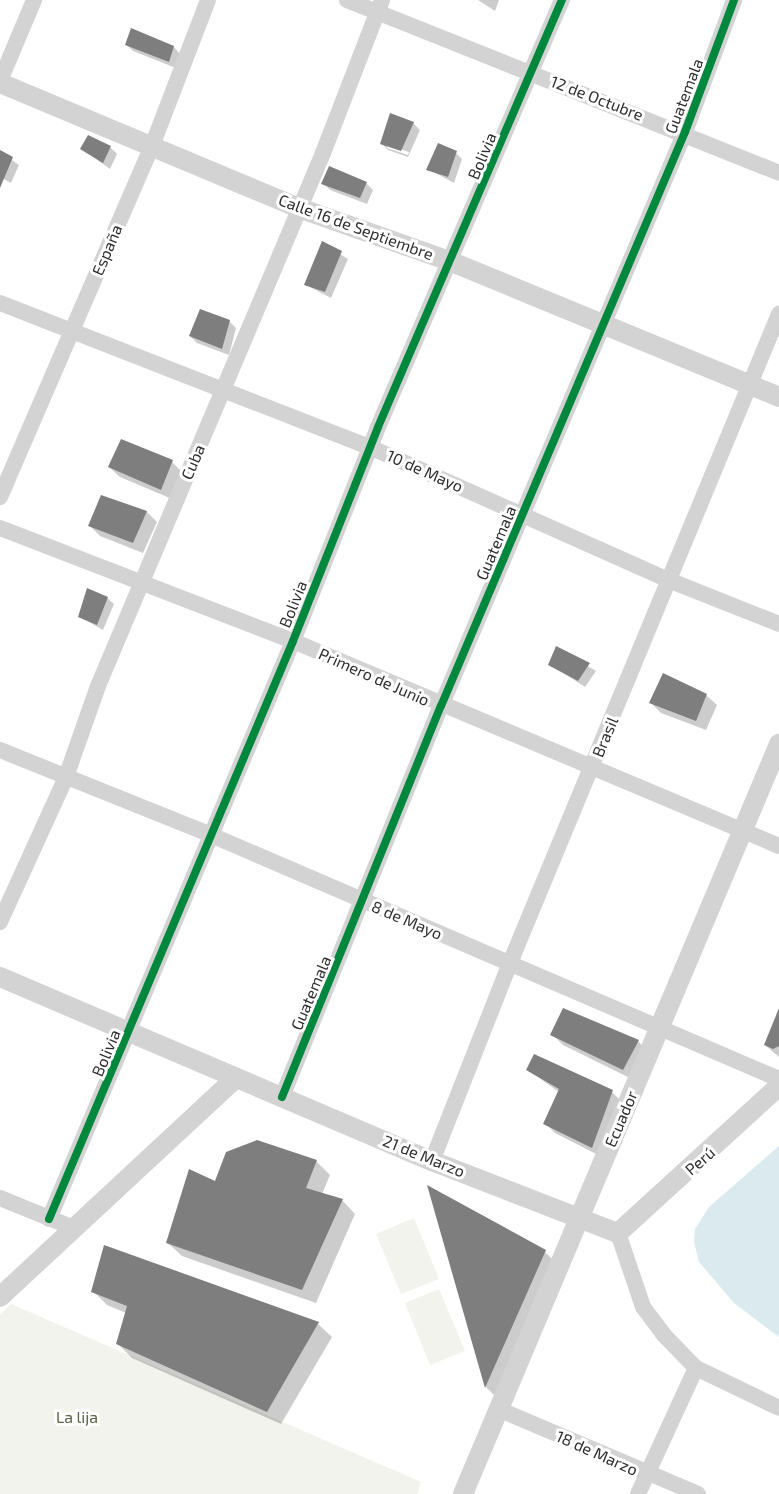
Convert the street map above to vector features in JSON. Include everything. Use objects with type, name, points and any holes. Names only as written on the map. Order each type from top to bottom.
[{"type":"street","points":[[0,82],[34,0]]},
{"type":"street","name":"España","points":[[0,497],[152,146],[208,0]]},
{"type":"street","name":"12 de Octubre","points":[[347,0],[380,6],[532,72],[685,132],[779,172]]},
{"type":"street","name":"Bolivia","points":[[49,1219],[131,1030],[372,448],[561,0]]},
{"type":"street","name":"Guatemala","points":[[282,1097],[364,901],[441,706],[685,132],[734,0]]},
{"type":"street","name":"Cuba","points":[[0,922],[66,777],[141,583],[224,391],[380,6]]},
{"type":"street","name":"Calle 16 de Septiembre","points":[[0,82],[299,208],[452,262],[779,397]]},
{"type":"street","name":"10 de Mayo","points":[[0,303],[372,448],[671,581],[779,624]]},
{"type":"street","name":"Brasil","points":[[432,1161],[510,963],[671,581],[779,314]]},
{"type":"street","name":"Primero de Junio","points":[[0,528],[293,641],[441,706],[779,846]]},
{"type":"street","name":"Ecuador","points":[[463,1494],[745,832],[779,744]]},
{"type":"street","name":"8 de Mayo","points":[[0,750],[211,836],[661,1026],[779,1079]]},
{"type":"street","name":"21 de Marzo","points":[[0,977],[131,1030],[236,1078],[432,1161],[618,1233]]},
{"type":"street","points":[[0,1297],[236,1078]]},
{"type":"street","name":"Perú","points":[[618,1233],[779,1086]]},
{"type":"street","points":[[0,1198],[74,1228]]},
{"type":"street","points":[[618,1233],[643,1306],[663,1334],[696,1368],[779,1408]]},
{"type":"street","points":[[638,1494],[696,1368]]},
{"type":"street","name":"18 de Marzo","points":[[498,1409],[646,1474],[698,1494]]},
{"type":"green space","points":[[414,1218],[439,1279],[401,1294],[376,1234]]},
{"type":"green space","points":[[439,1289],[465,1351],[430,1365],[405,1303]]},
{"type":"green space","name":"La lija","points":[[11,1304],[421,1482],[417,1494],[0,1494],[0,1315]]},
{"type":"shaded area","points":[[779,1146],[779,1337],[734,1303],[699,1262],[694,1242],[695,1229],[709,1207]]},
{"type":"building","points":[[131,28],[174,46],[169,62],[125,45]]},
{"type":"building","points":[[390,113],[414,122],[401,151],[380,144]]},
{"type":"building","points":[[88,135],[111,146],[103,163],[80,149]]},
{"type":"building","points":[[438,143],[457,151],[448,177],[426,170]]},
{"type":"building","points":[[0,150],[13,157],[0,188]]},
{"type":"building","points":[[329,166],[367,182],[360,198],[321,184]]},
{"type":"building","points":[[322,241],[342,251],[325,292],[304,285]]},
{"type":"building","points":[[200,309],[230,320],[222,349],[189,336]]},
{"type":"building","points":[[121,439],[173,460],[161,490],[108,467]]},
{"type":"building","points":[[101,495],[147,511],[133,543],[88,526]]},
{"type":"building","points":[[87,588],[108,597],[97,625],[78,617]]},
{"type":"building","points":[[556,646],[590,663],[578,681],[548,665]]},
{"type":"building","points":[[663,673],[707,694],[696,721],[649,703]]},
{"type":"building","points":[[563,1008],[639,1040],[623,1070],[550,1035]]},
{"type":"building","points":[[779,1008],[779,1046],[773,1049],[764,1045]]},
{"type":"building","points":[[534,1054],[613,1090],[592,1148],[543,1124],[559,1089],[526,1070]]},
{"type":"building","points":[[257,1140],[317,1160],[306,1188],[343,1199],[302,1290],[166,1243],[189,1169],[215,1181],[226,1152]]},
{"type":"building","points":[[427,1185],[546,1250],[485,1388]]},
{"type":"building","points":[[104,1245],[319,1322],[267,1412],[116,1344],[127,1306],[91,1292]]},
{"type":"cycle path","points":[[49,1219],[293,641],[378,427],[562,0]]},
{"type":"cycle path","points":[[282,1097],[441,706],[685,132],[734,0]]}]
